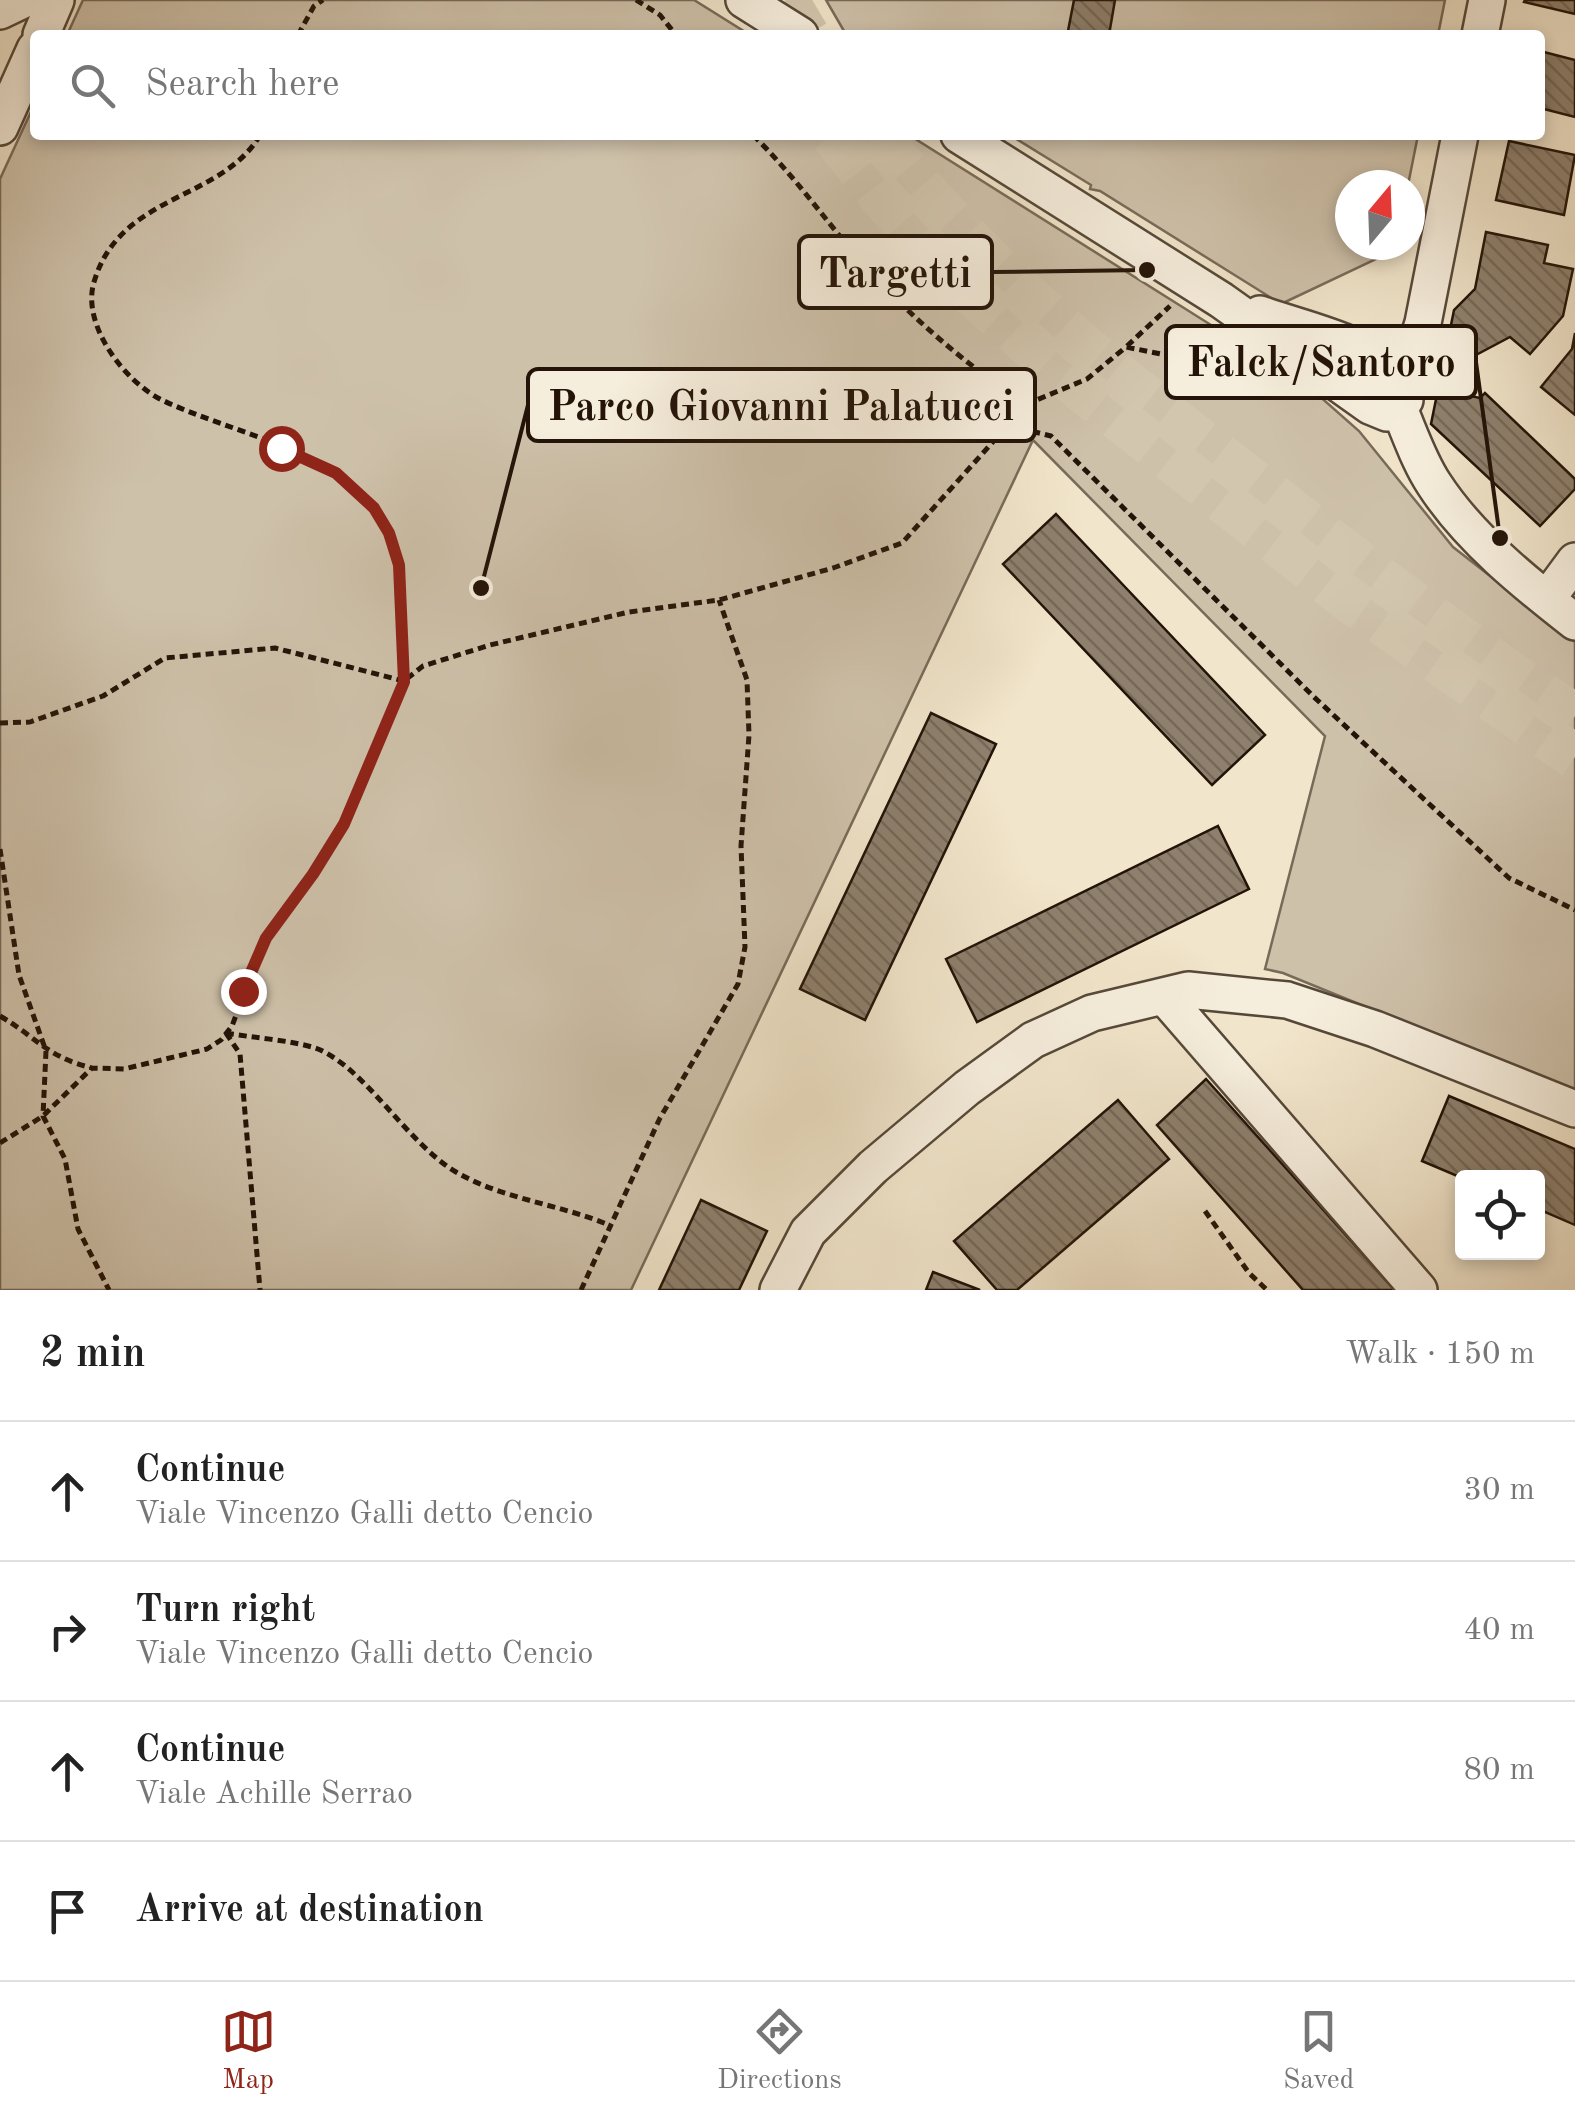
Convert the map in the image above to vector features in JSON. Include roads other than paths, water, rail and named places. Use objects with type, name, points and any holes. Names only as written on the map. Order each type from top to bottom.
[{"type":"street","points":[[0,11],[23,0]]},
{"type":"street","points":[[43,30],[56,0]]},
{"type":"street","points":[[744,0],[792,30]]},
{"type":"street","points":[[1481,30],[1487,0]]},
{"type":"street","points":[[0,127],[30,60]]},
{"type":"street","points":[[967,140],[1208,292],[1370,406],[1388,413],[1403,396],[1424,323],[1459,140]]},
{"type":"street","points":[[1208,292],[1377,355],[1403,396],[1432,481],[1448,504],[1575,622]]},
{"type":"street","points":[[1324,372],[1324,351],[1331,336]]},
{"type":"street","points":[[1547,599],[1575,561]]},
{"type":"street","points":[[778,1290],[808,1232],[873,1167],[967,1088],[1033,1040],[1092,1013],[1188,990],[1288,1000],[1375,1029],[1575,1109]]},
{"type":"street","points":[[1164,996],[1419,1290]]},
{"type":"tunnel","points":[[786,0],[804,30]]},
{"type":"tunnel","points":[[837,140],[946,270],[1058,371],[1352,602],[1575,757]]},
{"type":"tunnel","points":[[882,140],[922,188],[1016,286],[1119,376],[1389,585],[1575,716]]},
{"type":"place","name":"Targetti","points":[[1147,270]]},
{"type":"place","name":"Falck/Santoro","points":[[1500,538]]},
{"type":"place","name":"Parco Giovanni Palatucci","points":[[481,588]]}]
